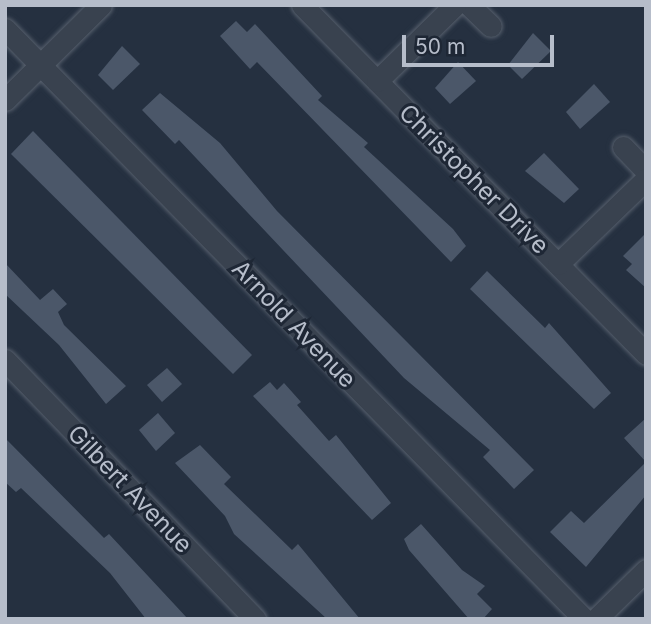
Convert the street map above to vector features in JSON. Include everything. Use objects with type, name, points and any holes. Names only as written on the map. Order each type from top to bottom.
[{"type":"street","points":[[5,100],[102,5]]},
{"type":"street","name":"Christopher Drive","points":[[302,5],[646,354]]},
{"type":"street","points":[[377,81],[455,5]]},
{"type":"street","points":[[469,5],[491,26]]},
{"type":"street","name":"Arnold Avenue","points":[[5,29],[584,619]]},
{"type":"street","points":[[623,147],[646,171]]},
{"type":"street","points":[[558,264],[646,179]]},
{"type":"street","name":"Gilbert Avenue","points":[[5,360],[255,619]]},
{"type":"street","points":[[596,619],[646,570]]},
{"type":"building","points":[[236,21],[247,32],[255,24],[322,96],[318,100],[368,143],[364,147],[453,229],[466,246],[451,262],[257,62],[250,69],[220,36]]},
{"type":"building","points":[[533,33],[551,51],[522,79],[508,65]]},
{"type":"building","points":[[122,46],[140,64],[113,90],[98,75]]},
{"type":"building","points":[[458,62],[476,81],[450,104],[435,88]]},
{"type":"building","points":[[594,84],[610,102],[580,129],[566,112]]},
{"type":"building","points":[[160,93],[220,143],[277,211],[534,470],[514,489],[483,457],[490,450],[404,378],[179,140],[175,144],[142,110]]},
{"type":"building","points":[[33,131],[252,355],[233,374],[11,154]]},
{"type":"building","points":[[544,153],[579,189],[564,203],[525,171]]},
{"type":"building","points":[[646,233],[646,288],[626,270],[632,264],[623,256]]},
{"type":"building","points":[[5,263],[40,300],[53,289],[67,304],[58,312],[64,325],[126,386],[106,404],[59,345],[5,294]]},
{"type":"building","points":[[487,271],[545,328],[549,323],[611,393],[594,409],[470,289]]},
{"type":"building","points":[[167,368],[182,384],[162,402],[147,385]]},
{"type":"building","points":[[270,382],[277,390],[284,383],[301,402],[297,405],[329,441],[336,435],[391,503],[372,520],[253,396]]},
{"type":"building","points":[[158,413],[175,433],[156,451],[139,430]]},
{"type":"building","points":[[646,418],[646,462],[624,438]]},
{"type":"building","points":[[5,438],[104,538],[109,534],[188,619],[146,619],[110,573],[21,488],[16,492],[5,482]]},
{"type":"building","points":[[200,445],[231,477],[224,484],[292,550],[298,544],[360,619],[327,619],[234,534],[225,516],[175,463]]},
{"type":"building","points":[[646,462],[646,495],[586,567],[550,532],[571,511],[584,523]]},
{"type":"building","points":[[421,524],[462,570],[485,586],[477,594],[492,609],[483,619],[469,619],[409,550],[404,539]]}]
